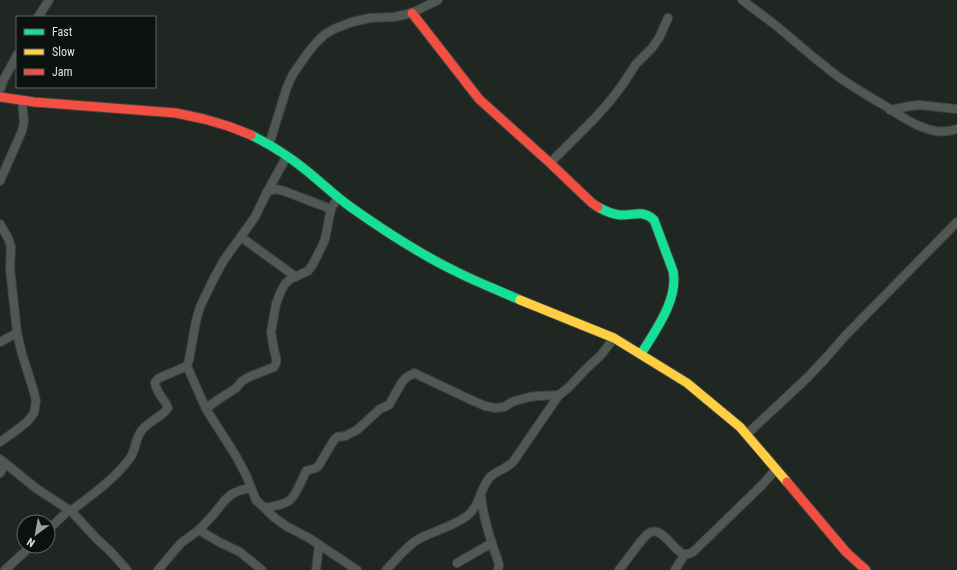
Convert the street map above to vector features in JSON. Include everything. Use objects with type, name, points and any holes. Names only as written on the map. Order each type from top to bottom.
[{"type":"street","points":[[39,16],[49,0]]},
{"type":"street","points":[[269,145],[287,87],[298,66],[324,35],[352,22],[370,18],[394,17],[412,13],[438,0]]},
{"type":"street","points":[[742,0],[839,77],[890,110],[915,124],[937,131],[946,132],[957,128]]},
{"type":"street","points":[[412,13],[479,99],[582,194],[597,206],[618,215],[638,213],[649,215],[654,220],[674,278],[673,288],[666,309],[641,354]]},
{"type":"street","points":[[550,163],[610,101],[636,64],[652,48],[659,38],[668,18]]},
{"type":"street","points":[[0,90],[16,57]]},
{"type":"street","points":[[0,97],[176,113],[228,126],[269,145],[307,171],[350,207],[414,249],[458,273],[614,338],[687,384],[747,434],[846,552],[866,570]]},
{"type":"street","points":[[0,181],[22,131],[24,122],[22,100]]},
{"type":"street","points":[[890,110],[919,105],[957,109]]},
{"type":"street","points":[[287,156],[266,192],[255,217],[214,278],[200,307],[187,366],[206,409],[236,456],[246,475],[256,500],[286,526],[309,538],[357,570]]},
{"type":"street","points":[[266,192],[275,189],[284,191],[331,209]]},
{"type":"street","points":[[206,409],[236,388],[242,381],[274,367],[276,357],[271,332],[276,304],[284,284],[290,279],[308,271],[313,264],[325,239],[331,209],[338,197]]},
{"type":"street","points":[[747,434],[807,378],[845,336],[957,222]]},
{"type":"street","points":[[0,224],[8,238],[10,247],[10,268],[17,333],[25,367],[36,401],[34,413],[27,422],[0,442]]},
{"type":"street","points":[[241,237],[296,277]]},
{"type":"street","points":[[0,342],[17,333]]},
{"type":"street","points":[[386,570],[416,541],[458,521],[472,511],[485,484],[492,476],[513,462],[559,395],[601,355],[614,338]]},
{"type":"street","points":[[56,523],[123,468],[132,456],[139,433],[151,421],[165,413],[168,408],[155,386],[155,382],[159,378],[187,366]]},
{"type":"street","points":[[265,508],[284,503],[291,499],[306,471],[316,468],[319,465],[334,440],[337,437],[345,436],[357,430],[380,410],[389,405],[402,382],[410,374],[414,373],[480,404],[495,408],[504,407],[512,402],[529,397],[559,395]]},
{"type":"street","points":[[0,473],[3,462],[37,489],[70,510],[127,570]]},
{"type":"street","points":[[619,570],[643,539],[649,533],[654,531],[660,533],[673,546],[685,554],[693,552],[762,485],[776,468]]},
{"type":"street","points":[[158,570],[181,543],[199,530],[225,500],[241,490],[251,488]]},
{"type":"street","points":[[481,495],[482,510],[498,561],[498,570]]},
{"type":"street","points":[[199,530],[240,552],[262,570]]},
{"type":"street","points":[[457,563],[492,543]]},
{"type":"street","points":[[316,570],[319,545]]},
{"type":"street","points":[[5,570],[22,554]]},
{"type":"street","points":[[675,570],[685,554]]},
{"type":"traffic: fast","points":[[251,135],[294,161],[346,204],[404,243],[459,273],[520,300]]},
{"type":"traffic: fast","points":[[598,207],[617,215],[642,214],[654,220],[673,271],[674,282],[669,304],[659,325],[641,354]]},
{"type":"traffic: slow","points":[[520,300],[614,338],[687,383],[740,427],[787,482]]},
{"type":"traffic: jam","points":[[412,13],[479,99],[598,207]]},
{"type":"traffic: jam","points":[[0,97],[34,102],[176,113],[228,126],[251,135]]},
{"type":"traffic: jam","points":[[787,482],[846,552],[866,570]]}]
